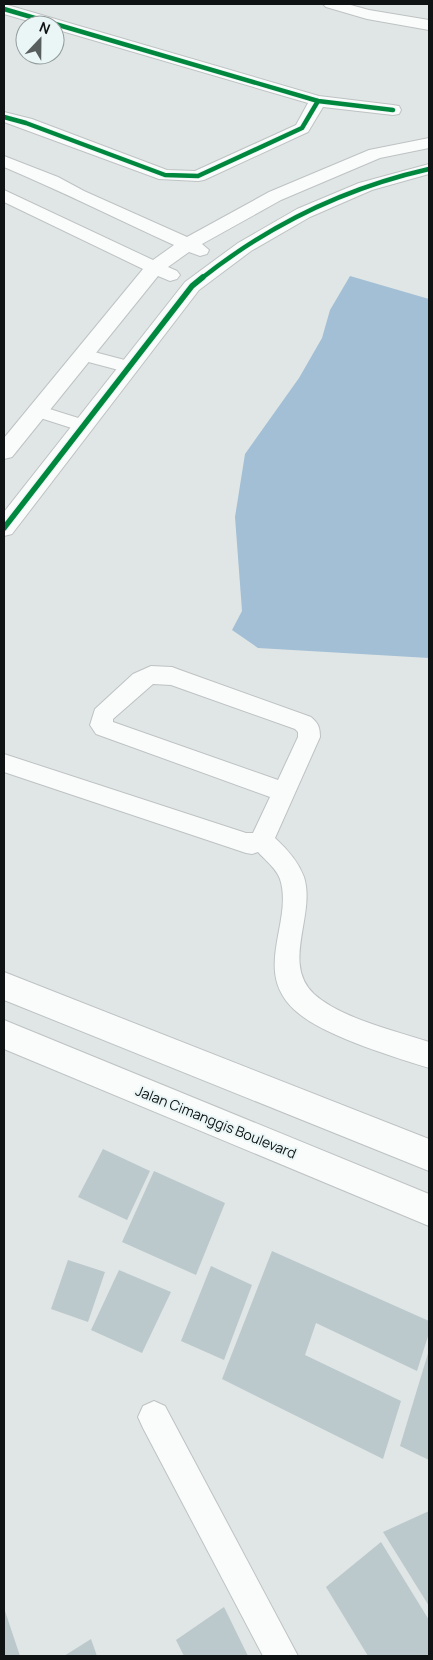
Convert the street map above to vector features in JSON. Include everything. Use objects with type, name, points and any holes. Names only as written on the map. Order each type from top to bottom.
[{"type":"street","points":[[331,4],[367,14],[429,25]]},
{"type":"street","points":[[4,22],[12,11],[318,101],[393,110]]},
{"type":"street","points":[[4,117],[26,123],[165,176],[198,176],[302,128],[318,101]]},
{"type":"street","points":[[4,452],[155,267],[188,244],[276,196],[375,154],[429,143]]},
{"type":"street","points":[[4,161],[52,181],[78,195],[222,260]]},
{"type":"street","points":[[4,528],[192,286],[222,260],[303,212],[400,175],[429,169]]},
{"type":"street","points":[[4,195],[192,286]]},
{"type":"street","points":[[50,216],[78,195]]},
{"type":"street","points":[[4,986],[429,1156]]},
{"type":"street","name":"Jalan Cimanggis Boulevard","points":[[4,1034],[429,1210]]},
{"type":"lane","points":[[83,354],[130,367]]},
{"type":"lane","points":[[37,411],[84,426]]},
{"type":"lane","points":[[4,763],[246,843],[252,844],[262,840],[285,792],[309,737],[309,728],[303,723],[172,676],[151,675],[141,680],[103,715],[101,724],[110,732],[285,792]]},
{"type":"lane","points":[[262,840],[282,862],[292,878],[295,908],[285,955],[289,980],[304,1002],[324,1017],[429,1055]]},
{"type":"lane","points":[[154,1417],[281,1656]]},
{"type":"water","points":[[350,276],[429,299],[429,658],[258,648],[232,630],[242,611],[235,517],[245,454],[299,378],[322,338],[330,310]]},
{"type":"building","points":[[103,1149],[150,1171],[127,1220],[78,1197]]},
{"type":"building","points":[[154,1171],[225,1203],[196,1275],[122,1242]]},
{"type":"building","points":[[272,1251],[429,1321],[429,1333],[417,1371],[316,1323],[305,1355],[401,1401],[383,1459],[222,1379]]},
{"type":"building","points":[[68,1260],[105,1272],[88,1322],[51,1309]]},
{"type":"building","points":[[211,1266],[252,1285],[224,1360],[181,1341]]},
{"type":"building","points":[[119,1270],[171,1292],[142,1353],[91,1330]]},
{"type":"building","points":[[429,1350],[429,1460],[400,1446]]},
{"type":"building","points":[[429,1511],[429,1606],[383,1532]]},
{"type":"building","points":[[381,1542],[429,1620],[429,1656],[368,1656],[326,1587]]},
{"type":"building","points":[[224,1607],[248,1656],[184,1656],[176,1640]]},
{"type":"building","points":[[4,1608],[20,1656],[4,1656]]},
{"type":"building","points":[[91,1639],[97,1656],[64,1656]]},
{"type":"cycle path","points":[[4,9],[318,101],[393,110]]},
{"type":"cycle path","points":[[4,117],[26,123],[165,175],[198,176],[302,128],[318,101]]},
{"type":"cycle path","points":[[4,528],[192,286],[245,247],[303,213],[366,186],[397,176],[429,169]]}]
